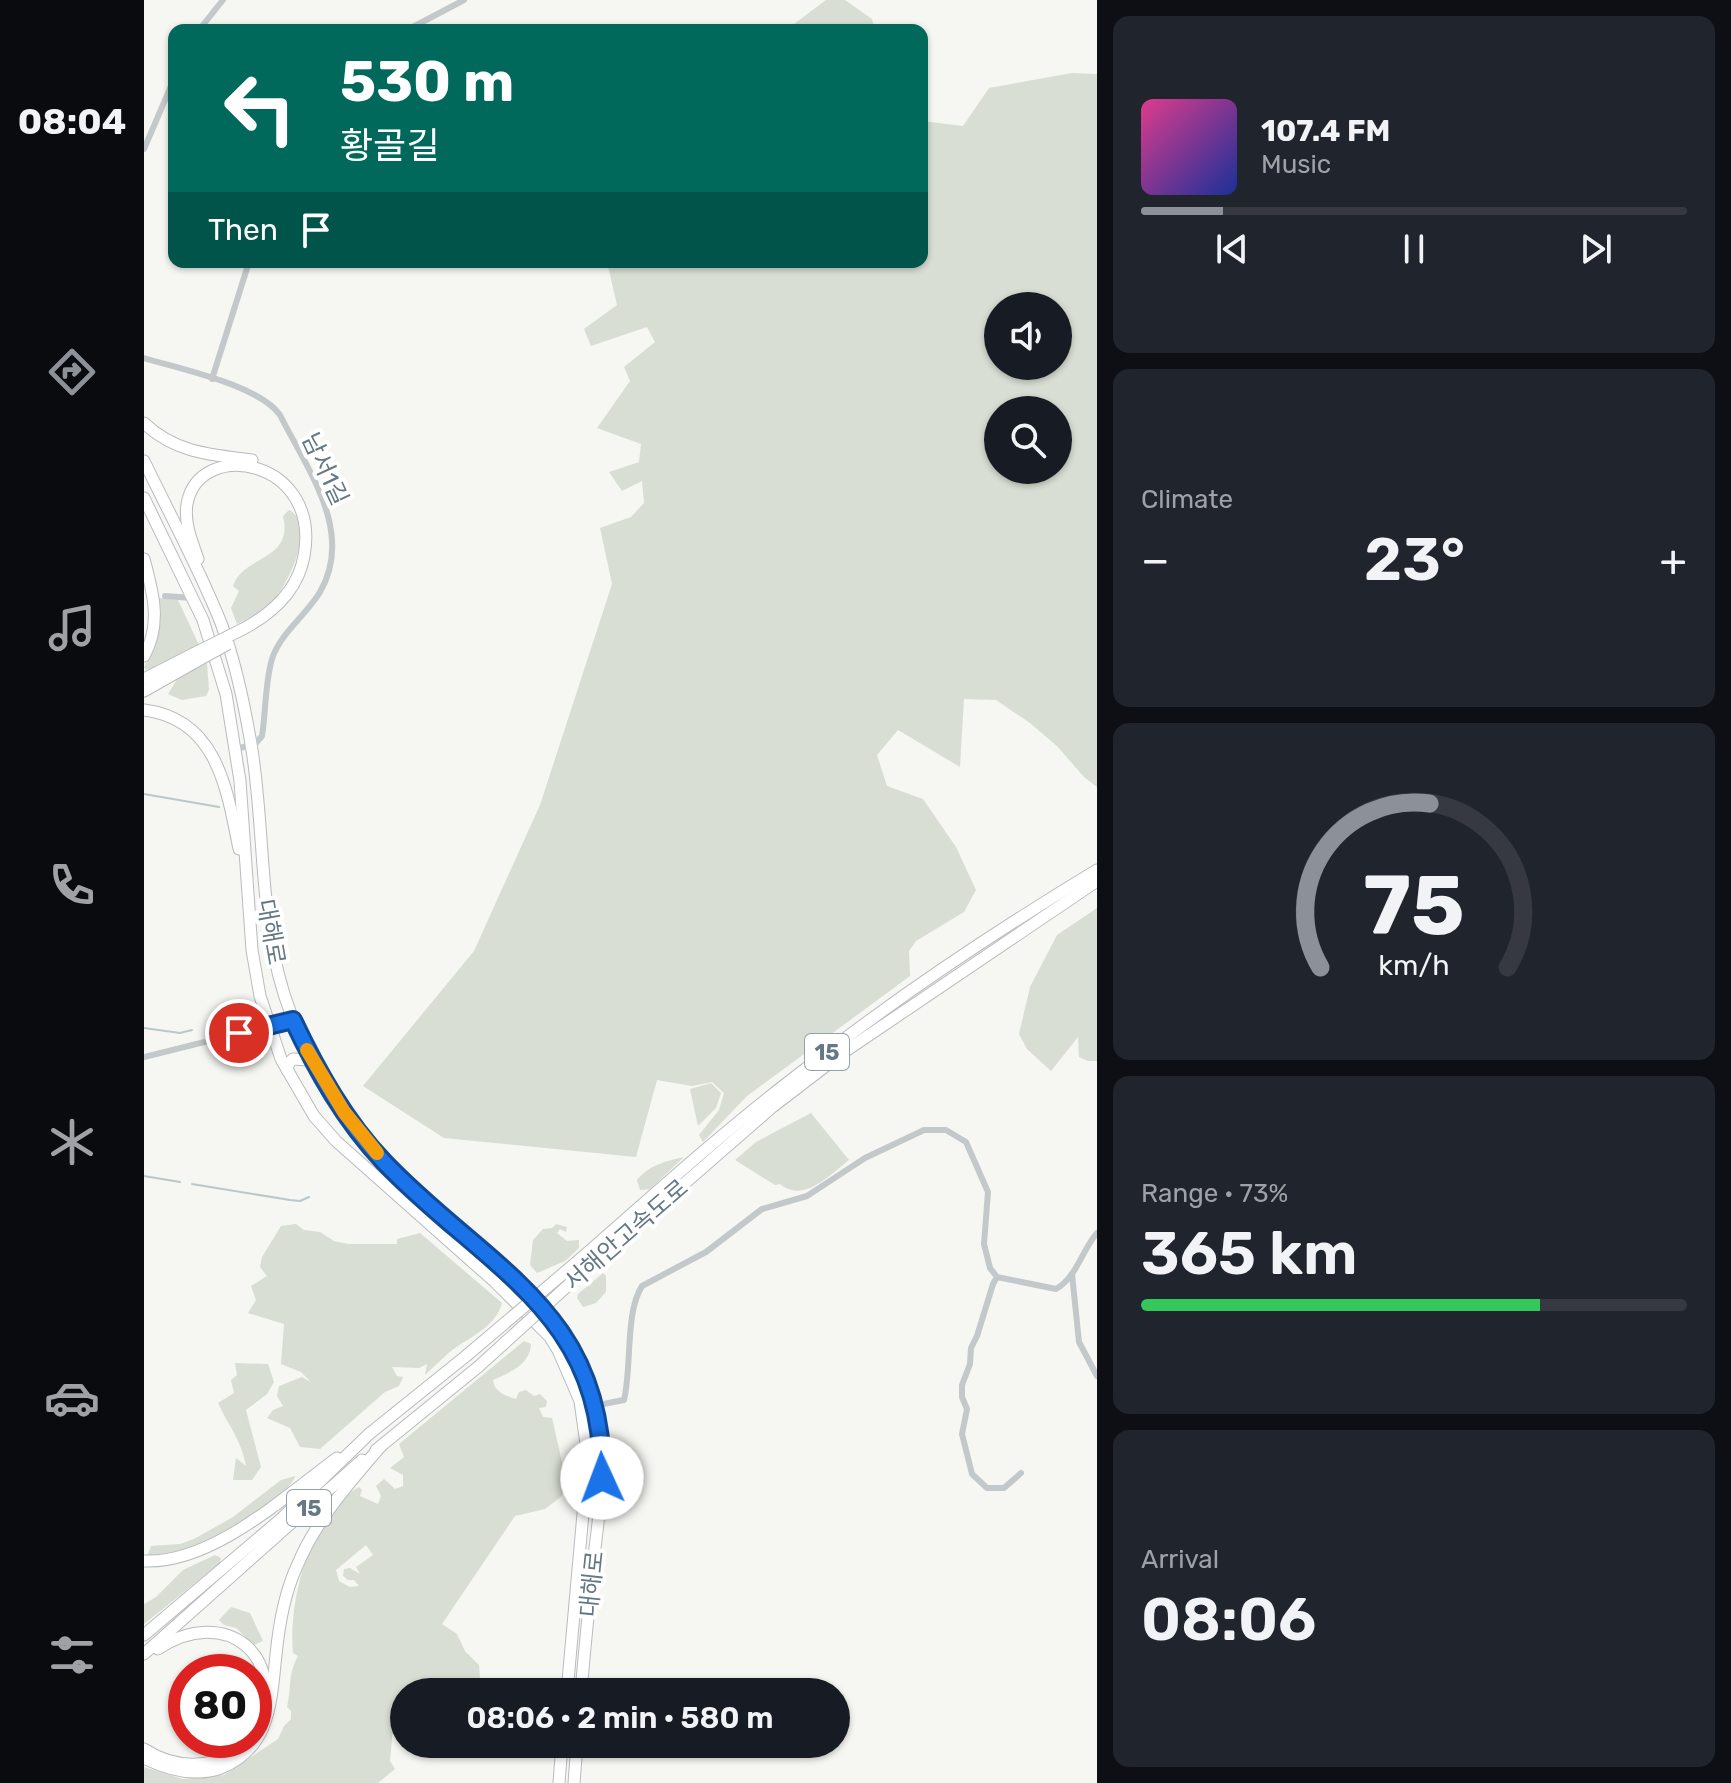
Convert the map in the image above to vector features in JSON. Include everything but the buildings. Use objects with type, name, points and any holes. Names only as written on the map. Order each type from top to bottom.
[{"type":"highway","points":[[144,423],[164,439],[190,451],[251,460],[273,467],[293,482],[306,502],[312,538],[305,575],[283,608],[268,622],[195,658],[144,691]]},
{"type":"highway","name":"대해로","points":[[144,461],[212,601],[235,668],[251,746],[264,901],[276,965],[293,1020],[344,1112],[385,1163],[551,1316],[571,1345],[588,1381],[602,1444],[602,1478],[582,1678]]},
{"type":"highway","points":[[212,601],[188,531],[186,513],[189,498],[201,479],[224,468],[247,466],[271,473],[290,489],[302,511],[306,531],[303,560],[287,595],[244,632]]},
{"type":"highway","name":"대해로","points":[[144,498],[192,598],[215,656],[236,749],[255,974],[269,1027],[287,1070],[314,1116],[336,1141],[539,1324],[558,1350],[582,1408],[587,1440],[587,1480],[568,1678]]},
{"type":"highway","points":[[144,559],[155,608],[153,633],[144,656]]},
{"type":"highway","points":[[144,679],[195,658]]},
{"type":"highway","points":[[144,710],[182,721],[211,753],[230,805],[247,898]]},
{"type":"highway","name":"서해안고속도로","points":[[144,1656],[336,1482],[478,1367],[581,1266],[802,1071],[1017,918],[1097,870]]},
{"type":"highway","name":"서해안고속도로","points":[[144,1635],[281,1519],[369,1434],[581,1266],[771,1108],[844,1052],[1097,881]]},
{"type":"highway","points":[[255,974],[267,976],[276,965]]},
{"type":"highway","points":[[287,1070],[289,1063],[299,1058],[317,1066]]},
{"type":"highway","points":[[144,1561],[190,1555],[215,1544],[369,1434]]},
{"type":"highway","points":[[144,1758],[180,1771],[208,1771],[233,1762],[246,1753],[259,1737],[268,1720],[272,1702],[279,1627],[296,1567],[324,1515],[381,1446]]},
{"type":"highway","points":[[144,1656],[186,1633],[202,1630],[240,1641],[254,1654]]},
{"type":"highway","points":[[144,1749],[175,1763],[201,1765],[225,1758]]},
{"type":"highway","points":[[559,1783],[561,1758]]},
{"type":"highway","points":[[574,1783],[576,1758]]},
{"type":"street","points":[[204,24],[223,0]]},
{"type":"street","points":[[418,24],[464,0]]},
{"type":"street","points":[[144,149],[168,93]]},
{"type":"street","points":[[211,379],[247,268]]},
{"type":"street","name":"남서1길","points":[[144,358],[251,392],[276,410],[324,503],[334,538],[333,557],[321,589],[273,656],[262,736],[251,746]]},
{"type":"street","points":[[165,596],[192,598]]},
{"type":"street","points":[[236,749],[251,746]]},
{"type":"street","points":[[144,1057],[293,1020]]},
{"type":"street","points":[[582,1408],[624,1400],[629,1378],[635,1296],[642,1286],[706,1252],[762,1209],[807,1196],[865,1158],[924,1130],[946,1130],[966,1142],[988,1192],[984,1244],[990,1268],[997,1277],[1056,1289],[1072,1274],[1084,1249],[1097,1233]]},
{"type":"street","points":[[1072,1274],[1079,1342],[1097,1376]]},
{"type":"street","points":[[997,1277],[971,1348],[970,1364],[962,1385],[962,1397],[967,1409],[962,1434],[967,1461],[978,1482],[987,1488],[1004,1488],[1021,1473]]},
{"type":"shaded area","points":[[826,0],[845,0],[872,19],[873,24],[794,24]]},
{"type":"shaded area","points":[[1072,73],[1097,74],[1097,787],[1057,746],[996,700],[964,699],[960,767],[898,730],[877,755],[887,786],[923,799],[956,847],[976,890],[964,912],[916,941],[909,951],[910,976],[747,1096],[703,1142],[699,1135],[719,1110],[724,1093],[712,1082],[692,1086],[657,1080],[636,1157],[444,1138],[363,1086],[474,951],[540,805],[612,584],[600,528],[631,517],[644,503],[642,481],[622,491],[609,472],[639,462],[641,444],[597,428],[630,381],[624,367],[655,342],[647,327],[591,346],[584,329],[617,305],[608,268],[928,268],[928,122],[963,126],[989,88]]},
{"type":"shaded area","points":[[289,510],[297,517],[301,527],[301,540],[293,567],[274,600],[237,624],[231,608],[239,591],[233,586],[238,576],[275,550],[281,542],[283,516]]},
{"type":"shaded area","points":[[159,598],[178,600],[199,645],[146,670],[144,667],[160,625]]},
{"type":"shaded area","points":[[207,663],[209,690],[206,696],[182,700],[168,694],[178,678]]},
{"type":"shaded area","points":[[1097,908],[1097,1061],[1079,1057],[1078,1037],[1051,1071],[1027,1049],[1019,1034],[1030,987],[1057,935]]},
{"type":"shaded area","points":[[711,1083],[721,1093],[716,1108],[698,1126],[690,1089]]},
{"type":"shaded area","points":[[811,1113],[849,1160],[816,1185],[798,1191],[775,1185],[735,1160],[756,1142]]},
{"type":"shaded area","points":[[684,1157],[650,1189],[640,1190],[637,1180],[652,1167]]},
{"type":"shaded area","points":[[296,1224],[304,1230],[320,1232],[334,1241],[348,1244],[397,1244],[397,1239],[420,1233],[502,1303],[489,1324],[451,1351],[425,1375],[427,1364],[419,1368],[392,1367],[397,1376],[403,1377],[399,1386],[385,1392],[320,1449],[300,1447],[290,1428],[267,1418],[273,1410],[283,1406],[277,1396],[279,1386],[302,1377],[311,1382],[301,1372],[281,1364],[284,1324],[248,1313],[256,1300],[251,1286],[267,1276],[260,1267],[262,1257],[281,1226]]},
{"type":"shaded area","points":[[556,1224],[567,1227],[566,1232],[560,1229],[557,1233],[567,1241],[579,1240],[579,1248],[565,1261],[537,1273],[530,1265],[533,1240],[543,1229]]},
{"type":"shaded area","points":[[603,1273],[606,1276],[606,1292],[596,1303],[583,1307],[578,1294]]},
{"type":"shaded area","points":[[524,1341],[531,1344],[523,1363],[493,1380],[494,1384],[501,1393],[516,1399],[519,1392],[526,1390],[534,1396],[540,1394],[547,1401],[546,1407],[539,1408],[543,1417],[552,1418],[567,1484],[562,1496],[545,1509],[515,1516],[442,1624],[457,1634],[465,1651],[479,1665],[480,1678],[390,1678],[390,1761],[395,1769],[378,1783],[144,1783],[144,1767],[183,1779],[224,1775],[250,1758],[272,1758],[272,1743],[291,1719],[291,1711],[287,1707],[291,1676],[298,1656],[293,1653],[294,1609],[315,1538],[327,1517],[359,1487],[362,1490],[360,1496],[378,1504],[381,1496],[376,1486],[384,1479],[395,1489],[403,1486],[403,1475],[390,1468],[404,1457],[399,1444]],"holes":[[[366,1545],[373,1555],[356,1567],[360,1574],[350,1568],[344,1569],[343,1576],[354,1580],[359,1586],[350,1587],[339,1581],[336,1570]]]},
{"type":"shaded area","points":[[235,1363],[268,1364],[274,1382],[267,1394],[246,1410],[261,1467],[252,1480],[233,1480],[236,1458],[246,1466],[238,1441],[218,1403],[234,1393],[231,1380],[237,1375]]},
{"type":"shaded area","points":[[295,1476],[272,1502],[220,1536],[174,1553],[150,1557],[148,1554],[151,1546],[180,1544],[194,1539],[233,1517],[281,1480]]},
{"type":"shaded area","points":[[215,1555],[221,1558],[220,1563],[144,1624],[144,1604],[156,1597],[183,1570]]},
{"type":"shaded area","points":[[231,1607],[250,1613],[263,1641],[254,1645],[236,1628],[219,1620]]},
{"type":"waterway","points":[[144,794],[219,807]]},
{"type":"waterway","points":[[144,1028],[180,1033],[192,1030]]},
{"type":"waterway","points":[[144,1176],[180,1182]]},
{"type":"waterway","points":[[192,1184],[290,1200],[300,1201],[309,1197]]},
{"type":"slow traffic","points":[[307,1050],[344,1112],[377,1153]]},
{"type":"route","points":[[239,1033],[293,1020],[325,1080],[362,1137],[409,1186],[551,1316],[571,1345],[588,1381],[602,1444],[602,1478]]}]
